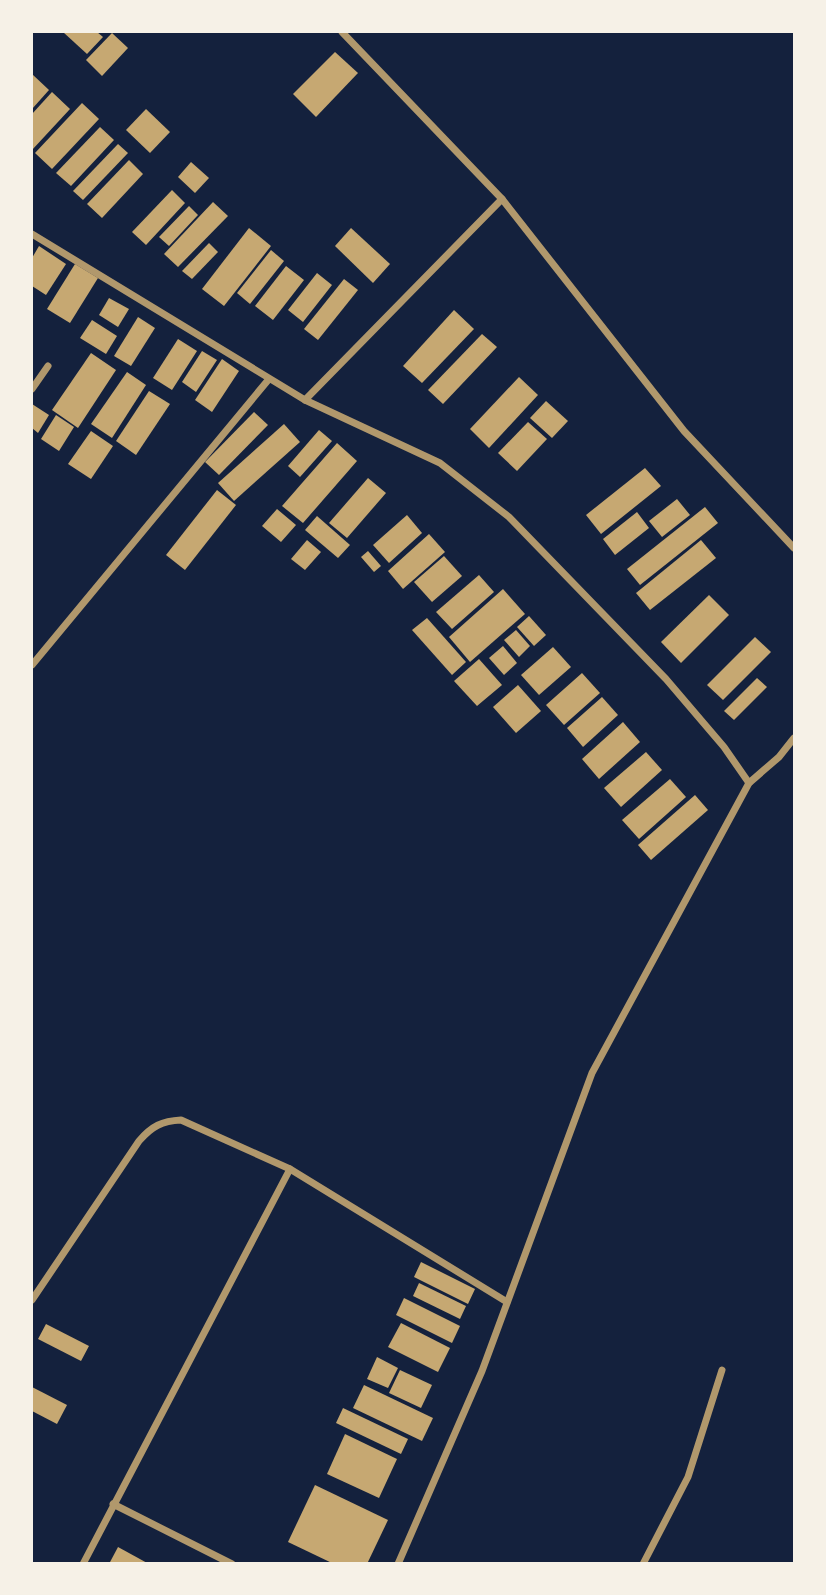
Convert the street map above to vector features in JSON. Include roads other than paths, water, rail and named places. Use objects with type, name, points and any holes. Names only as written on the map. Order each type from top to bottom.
[{"type":"street","points":[[342,32],[502,199],[684,431],[794,548]]},
{"type":"street","points":[[305,400],[502,199]]},
{"type":"street","points":[[32,234],[305,400],[440,463],[509,517],[666,679],[724,747],[749,783]]},
{"type":"street","points":[[32,389],[48,366]]},
{"type":"street","points":[[32,665],[269,379]]},
{"type":"street","points":[[398,1563],[482,1371],[592,1073],[749,783],[779,757],[794,738]]},
{"type":"street","points":[[32,1300],[150,1128],[166,1121],[181,1120],[290,1169],[508,1302]]},
{"type":"street","points":[[83,1563],[290,1169]]},
{"type":"street","points":[[643,1563],[688,1477],[722,1370]]},
{"type":"street","points":[[113,1504],[232,1563]]}]
